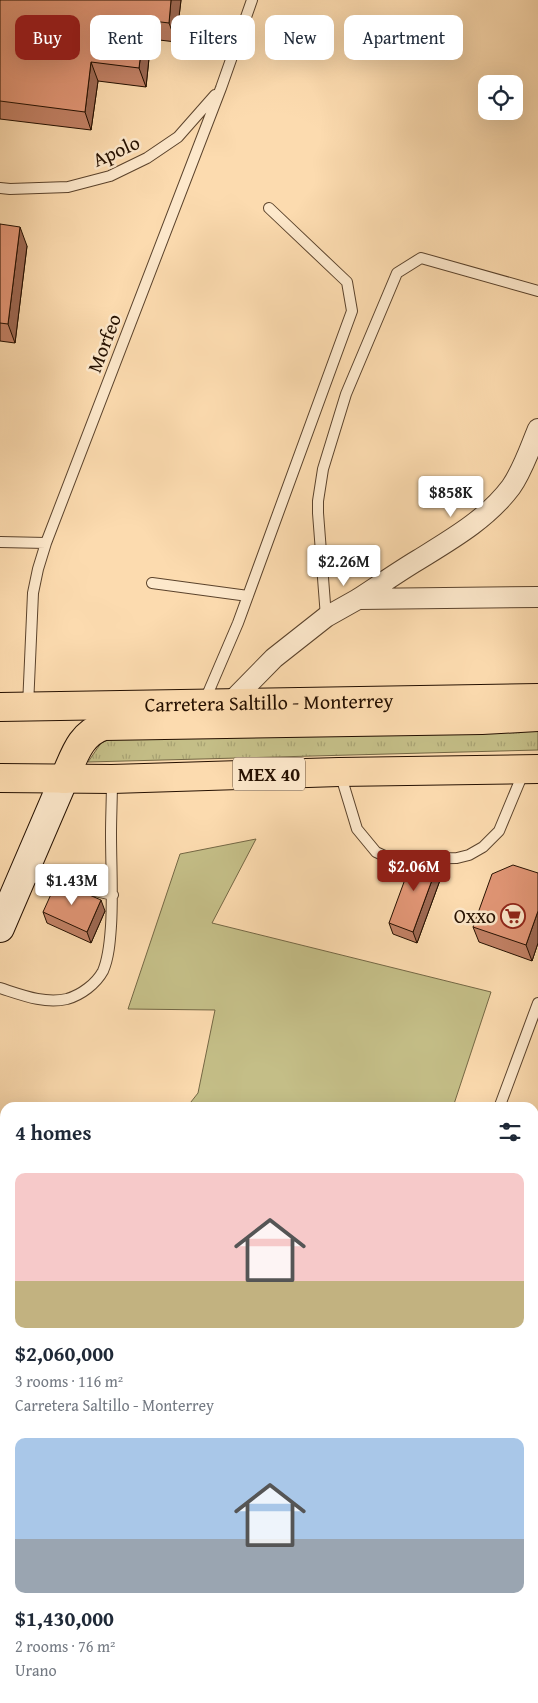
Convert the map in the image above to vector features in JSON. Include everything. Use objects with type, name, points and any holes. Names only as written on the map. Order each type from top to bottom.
[{"type":"main road","name":"Carretera Saltillo - Monterrey","points":[[0,707],[215,711],[538,698]]},
{"type":"main road","points":[[64,779],[82,741],[96,729],[215,711],[482,720],[538,717]]},
{"type":"main road","name":"MEX 40","points":[[0,778],[112,779],[340,772],[532,769]]},
{"type":"street","points":[[215,711],[274,658],[326,617],[358,599],[479,520],[496,505],[512,486],[527,457],[538,429]]},
{"type":"street","points":[[358,599],[538,597]]},
{"type":"street","points":[[0,928],[64,779]]},
{"type":"lane","name":"Morfeo","points":[[28,707],[33,593],[46,543],[252,0]]},
{"type":"lane","name":"Apolo","points":[[0,188],[68,187],[110,176],[147,158],[178,136],[220,88]]},
{"type":"lane","points":[[215,711],[238,623],[352,311],[347,282],[269,208]]},
{"type":"lane","points":[[326,617],[318,513],[323,469],[346,394],[397,273],[421,258],[538,291]]},
{"type":"lane","points":[[0,542],[46,543]]},
{"type":"lane","points":[[152,583],[248,596]]},
{"type":"lane","points":[[340,772],[357,829],[376,852],[391,859],[457,858],[469,855],[483,847],[499,831],[532,769]]},
{"type":"lane","points":[[0,988],[39,1000],[67,999],[82,992],[95,982],[102,971],[107,957],[113,895],[112,779]]},
{"type":"lane","points":[[23,874],[113,895]]},
{"type":"lane","points":[[501,1102],[538,1003]]},
{"type":"green space","points":[[538,724],[538,750],[88,762],[101,743],[110,739]]},
{"type":"green space","points":[[256,839],[212,923],[491,992],[455,1102],[191,1102],[198,1093],[215,1010],[128,1009],[180,854]]},
{"type":"building","points":[[0,0],[171,0],[169,23],[161,22],[161,15],[90,15],[90,60],[140,60],[139,68],[91,62],[85,112],[0,101]]},
{"type":"building","points":[[0,224],[20,227],[8,324],[0,323]]},
{"type":"building","points":[[415,852],[439,861],[413,932],[389,923]]},
{"type":"building","name":"Oxxo","points":[[513,865],[538,873],[538,911],[526,945],[473,927],[492,874]]},
{"type":"building","points":[[57,881],[101,900],[87,932],[43,912]]},
{"type":"place","name":"Oxxo","points":[[513,916]]}]
